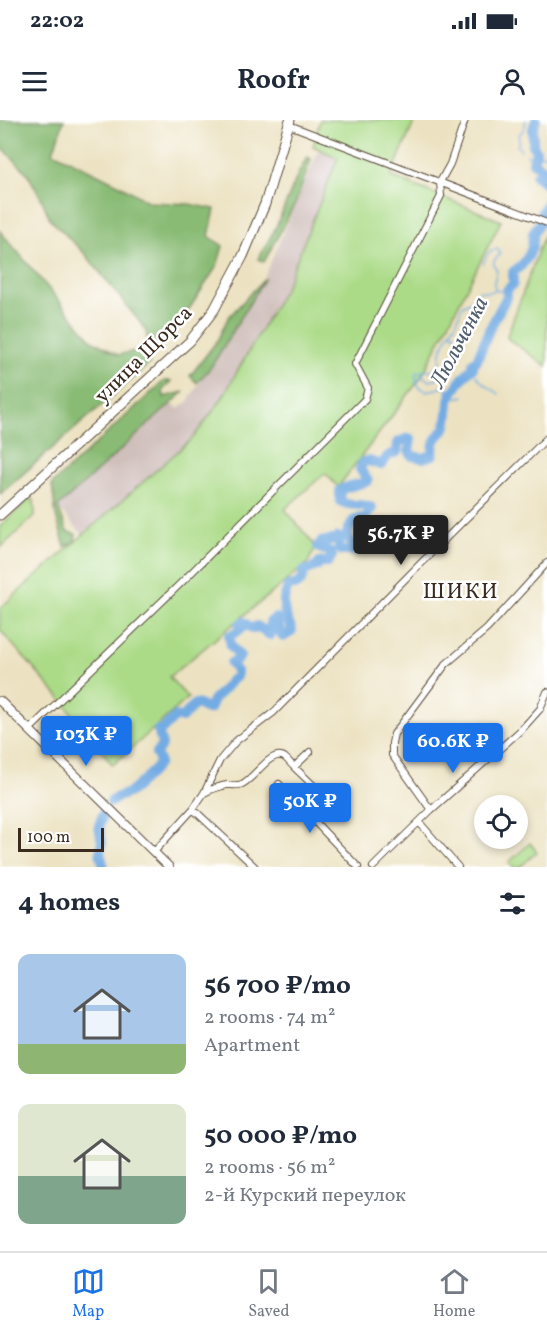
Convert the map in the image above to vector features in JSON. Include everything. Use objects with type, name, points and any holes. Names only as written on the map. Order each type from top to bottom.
[{"type":"main road","name":"улица Щорса","points":[[0,515],[190,341],[214,310],[243,256],[265,204],[289,122]]},
{"type":"main road","points":[[0,701],[166,866]]},
{"type":"street","points":[[30,729],[182,582],[365,399],[368,388],[355,364],[441,196],[440,182],[450,164],[465,120]]},
{"type":"street","points":[[289,122],[547,223]]},
{"type":"street","points":[[154,852],[193,809],[204,793],[220,760],[236,741],[274,712],[547,438]]},
{"type":"street","points":[[431,810],[392,754],[394,734],[446,664],[487,629],[547,563]]},
{"type":"street","points":[[373,867],[431,810],[522,729],[540,709],[547,692]]},
{"type":"street","points":[[294,767],[310,752]]},
{"type":"street","points":[[204,793],[213,788],[241,784],[255,774],[271,757],[278,754],[284,756],[315,788]]},
{"type":"street","points":[[279,784],[358,867]]},
{"type":"street","points":[[193,809],[255,867]]},
{"type":"street","points":[[419,822],[458,867]]},
{"type":"street","points":[[380,860],[387,867]]},
{"type":"shaded area","points":[[319,149],[338,158],[286,286],[221,400],[193,438],[83,535],[56,506],[171,402],[178,409],[187,403],[266,273]]},
{"type":"green space","points":[[0,120],[64,120],[53,152],[149,202],[189,204],[215,209],[209,236],[223,246],[217,266],[162,346],[154,347],[147,340],[146,331],[139,321],[86,255],[50,219],[27,173],[0,145]]},
{"type":"green space","points":[[320,120],[415,120],[391,176],[501,221],[417,383],[338,487],[325,473],[285,509],[316,547],[307,564],[169,677],[188,698],[113,765],[63,702],[0,630],[0,608],[193,438],[221,400],[286,286],[338,158],[313,146]]},
{"type":"green space","points":[[307,157],[311,159],[296,202],[264,262],[258,259],[276,227]]},
{"type":"green space","points":[[547,227],[547,366],[507,336]]},
{"type":"green space","points":[[0,231],[92,340],[118,355],[143,349],[150,363],[0,494]]},
{"type":"green space","points":[[265,278],[211,367],[197,383],[190,376],[217,341],[228,318]]},
{"type":"green space","points":[[164,381],[171,381],[163,390],[164,397],[184,392],[58,507],[67,532],[76,534],[75,541],[65,547],[56,516],[52,484]]},
{"type":"green space","points":[[30,499],[34,500],[35,516],[0,548],[0,526]]},
{"type":"green space","points":[[530,843],[537,852],[520,867],[513,867],[509,862],[523,849],[528,849]]},
{"type":"waterway","points":[[521,150],[517,146],[526,120]]},
{"type":"waterway","name":"Люльченка","points":[[536,120],[533,129],[533,145],[536,151],[533,162],[546,171],[536,176],[547,184]]},
{"type":"waterway","name":"Люльченка","points":[[527,155],[534,158],[547,155]]},
{"type":"waterway","name":"Люльченка","points":[[540,216],[547,203]]},
{"type":"waterway","name":"Люльченка","points":[[338,537],[342,551],[355,551],[357,548],[349,540],[347,534],[353,522],[365,518],[372,508],[340,501],[340,490],[368,481],[360,469],[363,462],[369,461],[381,465],[388,456],[397,452],[398,442],[409,438],[411,439],[409,451],[412,456],[423,458],[433,455],[434,443],[446,426],[450,398],[463,378],[473,368],[473,363],[477,360],[489,330],[507,296],[507,290],[513,284],[513,272],[529,255],[533,233],[539,224]]},
{"type":"waterway","points":[[483,264],[488,253],[497,248],[500,254],[494,263],[497,271],[494,282],[495,290],[507,295]]},
{"type":"waterway","points":[[464,396],[450,399],[445,387],[427,391],[419,387],[417,381],[422,376],[430,381],[439,377],[442,347],[457,321],[462,306],[474,300],[479,291],[495,290]]},
{"type":"waterway","points":[[450,332],[454,333],[456,338]]},
{"type":"waterway","points":[[422,376],[422,372],[426,369],[430,371],[437,366],[440,369]]},
{"type":"waterway","name":"Люльченка","points":[[471,369],[474,373]]},
{"type":"waterway","points":[[417,384],[415,376],[421,372]]},
{"type":"waterway","points":[[476,375],[499,394]]},
{"type":"waterway","name":"Люльченка","points":[[111,802],[131,791],[158,765],[156,754],[162,745],[158,730],[162,730],[176,716],[182,718],[195,704],[210,709],[214,699],[236,677],[237,672],[231,663],[240,656],[231,646],[229,636],[241,629],[240,624],[244,622],[254,629],[257,626],[270,635],[272,631],[270,622],[276,618],[283,637],[291,632],[284,605],[288,586],[299,584],[303,572],[317,566],[320,562],[328,562],[332,556],[331,552],[318,546],[321,542],[331,540]]},
{"type":"waterway","name":"Люльченка","points":[[104,812],[99,826],[102,842],[100,853],[104,867]]},
{"type":"district","name":"ШИКИ","points":[[461,592]]}]
